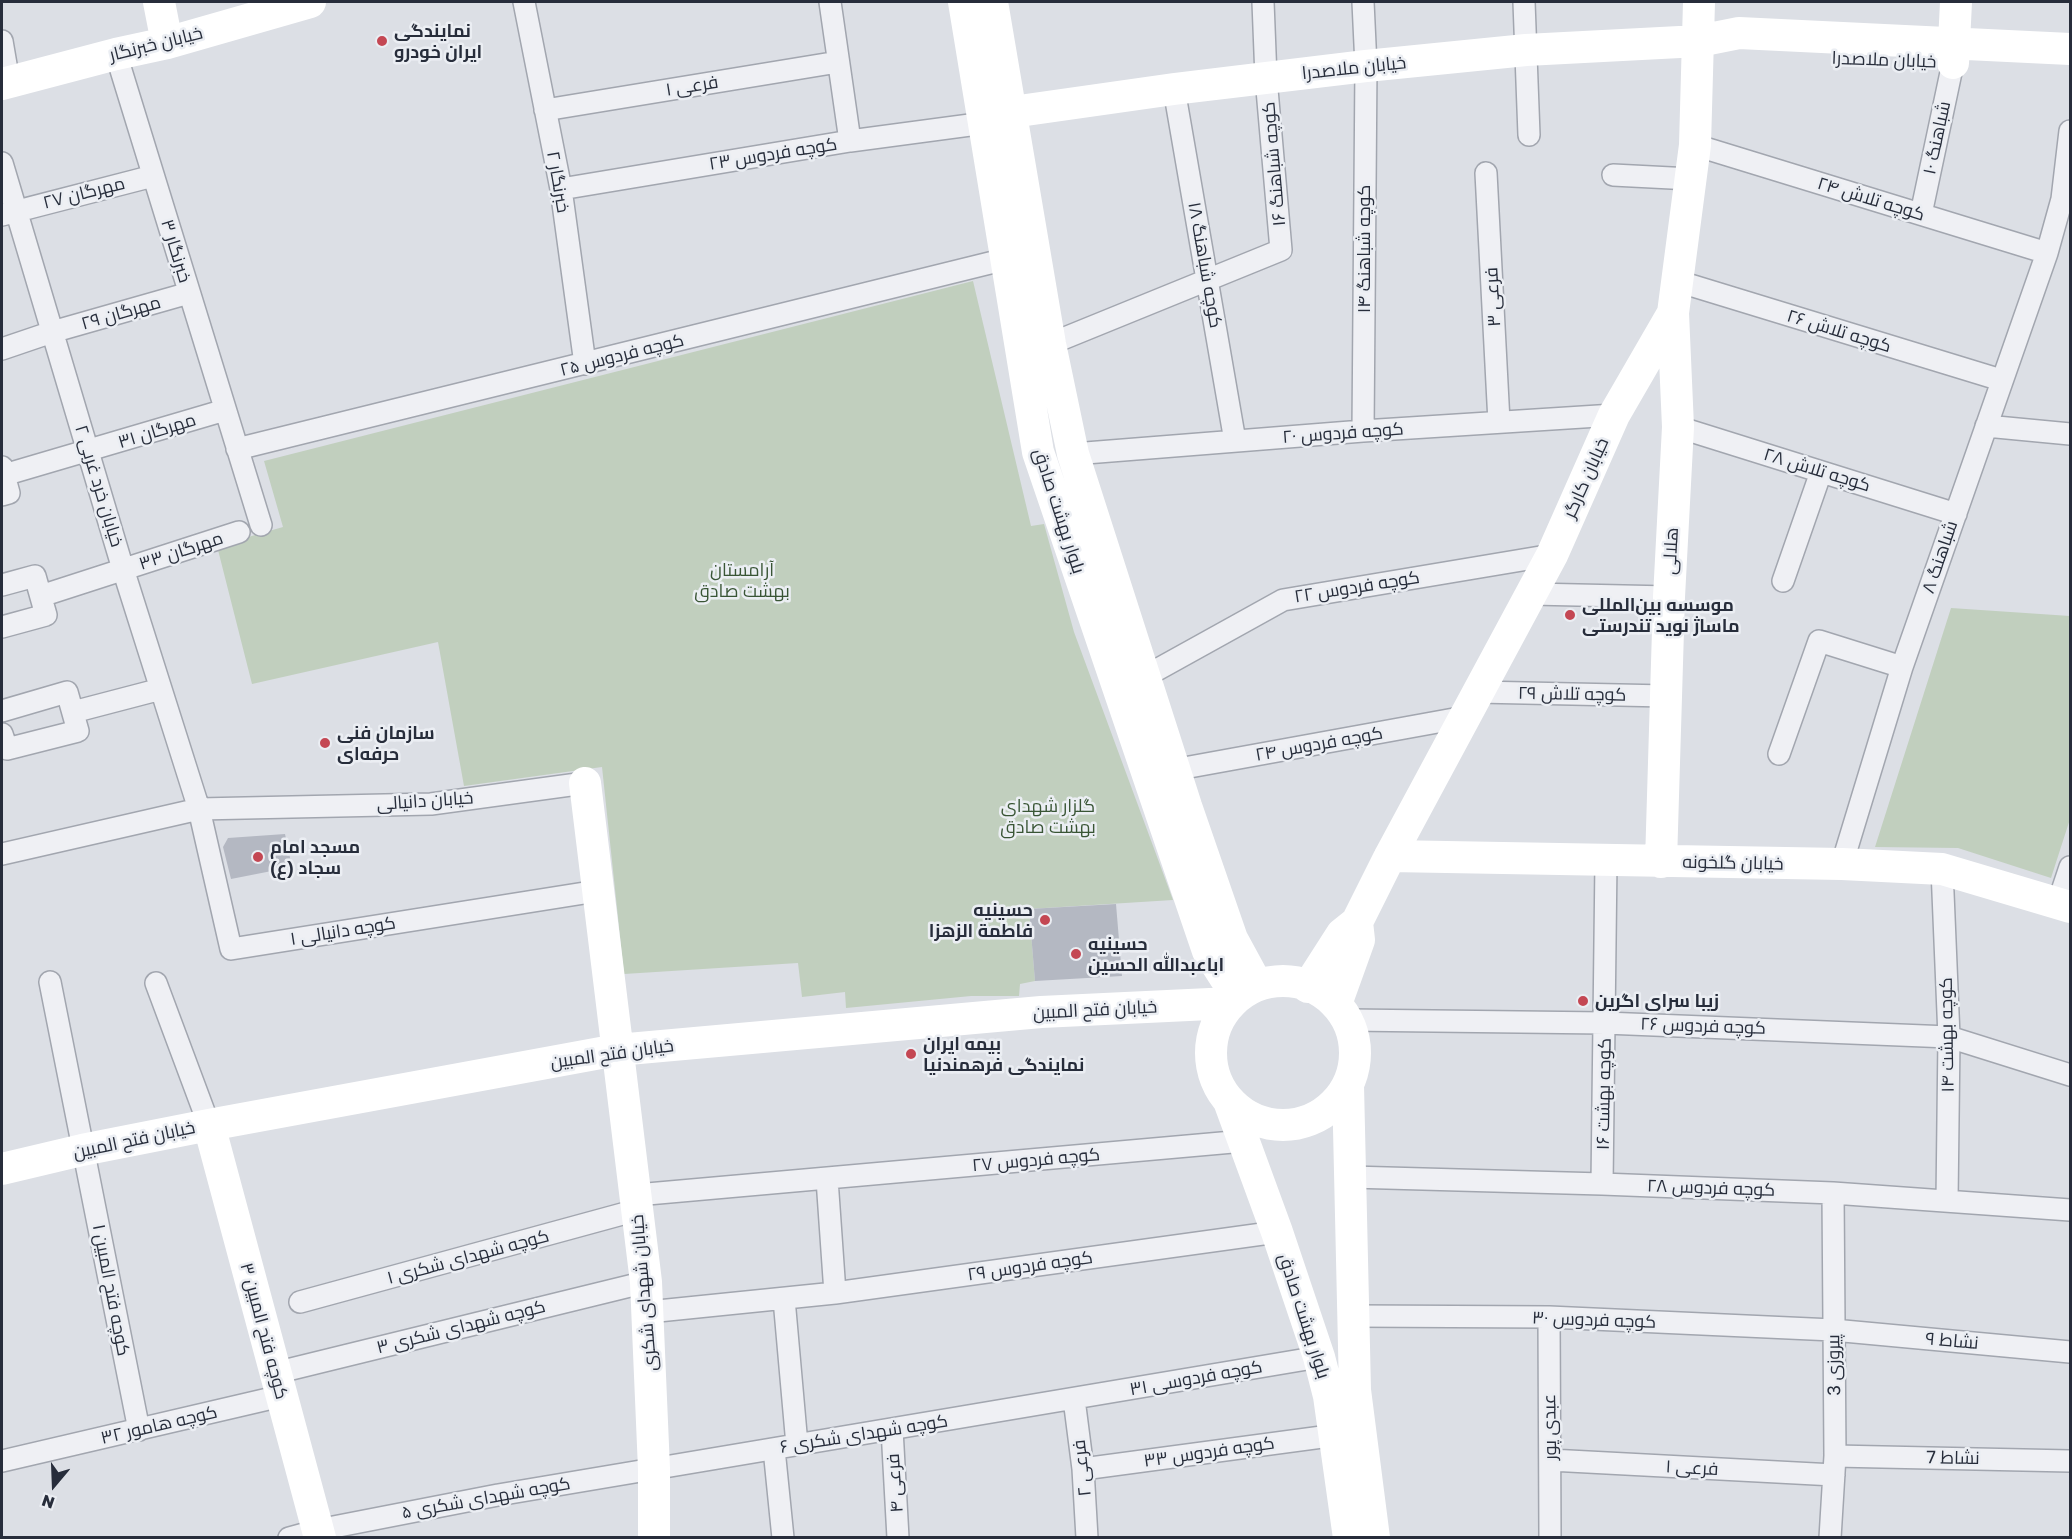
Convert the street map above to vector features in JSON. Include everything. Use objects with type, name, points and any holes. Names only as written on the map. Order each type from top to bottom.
[{"type":"street","points":[[159,2],[166,43]]},
{"type":"street","name":"خیابان خبرنگار","points":[[5,83],[166,43],[310,2]]},
{"type":"street","name":"خبرنگار ۲","points":[[524,2],[561,189],[585,364]]},
{"type":"street","points":[[830,2],[850,141]]},
{"type":"street","name":"بلوار بهشت صادق","points":[[964,2],[998,118],[1073,454],[1173,770],[1232,939],[1242,995]]},
{"type":"street","name":"بلوار بهشت صادق","points":[[992,2],[1006,259],[1038,452],[1208,951],[1242,995]]},
{"type":"street","name":"کوچه شباهنگ ۱۶","points":[[1208,279],[1281,250],[1266,78],[1263,2]]},
{"type":"street","name":"کوچه شباهنگ ۱۴","points":[[1363,2],[1366,66],[1363,430]]},
{"type":"street","points":[[1524,2],[1529,135]]},
{"type":"street","name":"خیابان کارگر","points":[[1308,987],[1342,934],[1357,922],[1390,856],[1552,555],[1614,416],[1673,313],[1695,145],[1699,2]]},
{"type":"street","points":[[1954,53],[1956,2]]},
{"type":"street","points":[[2,41],[5,83]]},
{"type":"street","name":"خیابان ملاصدرا","points":[[998,118],[1174,88],[1526,50],[1699,41],[1739,54],[1954,53],[2070,49]]},
{"type":"street","name":"خیابان ملاصدرا","points":[[1954,53],[2070,68]]},
{"type":"street","name":"شباهنگ ۱۰","points":[[1921,214],[1954,53]]},
{"type":"street","name":"خبرنگار ۳","points":[[116,54],[261,525]]},
{"type":"street","name":"فرعی ۱","points":[[545,110],[838,62]]},
{"type":"street","name":"کوچه شباهنگ ۱۸","points":[[1174,88],[1235,441]]},
{"type":"street","name":"کوچه فردوس ۲۳","points":[[561,189],[998,118]]},
{"type":"street","name":"شباهنگ ۸","points":[[1842,864],[1902,667],[2047,253],[2062,199],[2070,132]]},
{"type":"street","name":"کوچه تلاش ۲۴","points":[[1695,145],[2047,253]]},
{"type":"street","name":"خیابان خرد غربی ۲","points":[[2,163],[9,213],[52,332],[123,569],[199,809]]},
{"type":"street","name":"فرعی ۳","points":[[1486,173],[1499,422]]},
{"type":"street","points":[[1613,175],[1690,179]]},
{"type":"street","name":"مهرگان ۲۷","points":[[9,213],[153,176]]},
{"type":"street","name":"کوچه فردوس ۲۵","points":[[237,449],[1006,259]]},
{"type":"street","points":[[1050,344],[1208,279]]},
{"type":"street","name":"کوچه تلاش ۲۶","points":[[1677,281],[2001,380]]},
{"type":"street","name":"مهرگان ۲۹","points":[[2,349],[52,332],[189,293]]},
{"type":"street","name":"هلالی","points":[[1661,862],[1669,597],[1678,427],[1673,313]]},
{"type":"street","name":"مهرگان ۳۱","points":[[2,479],[225,410]]},
{"type":"street","name":"کوچه فردوس ۲۰","points":[[1073,454],[1363,430],[1614,416]]},
{"type":"street","points":[[1986,426],[2070,434]]},
{"type":"street","name":"کوچه تلاش ۲۸","points":[[1678,427],[1956,514]]},
{"type":"street","points":[[1783,581],[1821,472]]},
{"type":"street","name":"مهرگان ۳۳","points":[[41,596],[239,532]]},
{"type":"street","name":"کوچه فردوس ۲۲","points":[[1144,677],[1282,600],[1552,555]]},
{"type":"street","points":[[2,585],[35,576],[46,615],[2,627]]},
{"type":"street","points":[[1532,594],[1669,597]]},
{"type":"street","points":[[1779,754],[1819,640],[1902,667]]},
{"type":"street","points":[[73,712],[161,689]]},
{"type":"street","points":[[2,711],[67,692],[78,731],[7,749],[2,734]]},
{"type":"street","name":"کوچه تلاش ۲۹","points":[[1472,704],[1666,696]]},
{"type":"street","name":"کوچه فردوس ۲۴","points":[[1173,770],[1472,704]]},
{"type":"street","name":"خیابان دانیالی","points":[[2,854],[199,809],[431,804],[585,783],[617,1050]]},
{"type":"street","name":"کوچه دانیالی ۱","points":[[199,809],[231,949],[597,891]]},
{"type":"street","name":"خیابان گلخونه","points":[[1390,856],[1842,864],[1942,868],[2064,905]]},
{"type":"street","name":"کوچه بهشت ۱۶","points":[[1602,1184],[1606,861]]},
{"type":"street","points":[[2064,905],[2070,867]]},
{"type":"street","name":"کوچه بهشت ۱۴","points":[[1942,868],[1949,1036],[1947,1201]]},
{"type":"street","name":"خیابان کارگر","points":[[1342,1012],[1359,940],[1357,922]]},
{"type":"street","points":[[1279,980],[1308,987],[1320,991],[1342,1012],[1354,1039],[1355,1063],[1348,1085],[1334,1104],[1315,1118],[1293,1125],[1269,1124],[1247,1116],[1229,1101],[1216,1082],[1210,1059],[1212,1035],[1221,1014],[1242,995],[1279,980]]},
{"type":"street","name":"کوچه فتح المبین ۱","points":[[50,982],[139,1430]]},
{"type":"street","points":[[156,983],[209,1125]]},
{"type":"street","name":"خیابان فتح المبین","points":[[2,1169],[82,1150],[209,1125],[617,1050],[1242,995]]},
{"type":"street","name":"کوچه فردوس ۲۶","points":[[1342,1012],[1949,1036],[2070,1075]]},
{"type":"street","name":"خیابان شهدای شکری","points":[[617,1050],[647,1297],[654,1469],[654,1538]]},
{"type":"street","name":"بلوار بهشت صادق","points":[[1348,1085],[1355,1390],[1374,1538]]},
{"type":"street","name":"بلوار بهشت صادق","points":[[1229,1101],[1277,1232],[1319,1357],[1335,1432],[1349,1538]]},
{"type":"street","name":"کوچه فتح المبین ۳","points":[[209,1125],[278,1384],[309,1535]]},
{"type":"street","name":"کوچه فردوس ۲۷","points":[[636,1202],[827,1179],[1244,1141]]},
{"type":"street","name":"کوچه فردوس ۲۸","points":[[1351,1177],[1833,1193],[2070,1210]]},
{"type":"street","points":[[827,1179],[836,1293]]},
{"type":"street","name":"پیروزی 3","points":[[1830,1538],[1835,1465],[1833,1193]]},
{"type":"street","name":"کوچه شهدای شکری ۱","points":[[300,1302],[636,1202]]},
{"type":"street","name":"کوچه فردوس ۲۹","points":[[784,1299],[1277,1232]]},
{"type":"street","name":"کوچه شهدای شکری ۳","points":[[278,1384],[647,1297],[784,1299]]},
{"type":"street","points":[[784,1299],[797,1445]]},
{"type":"street","name":"کوچه فردوس ۳۰","points":[[1354,1316],[1549,1317],[1833,1330]]},
{"type":"street","name":"عبدی پور","points":[[1549,1317],[1550,1538]]},
{"type":"street","name":"نشاط ۹","points":[[1833,1330],[2070,1352]]},
{"type":"street","points":[[1319,1357],[1355,1354]]},
{"type":"street","name":"کوچه فردوسی ۳۱","points":[[1074,1399],[1319,1357]]},
{"type":"street","name":"کوچه هامور ۳۲","points":[[2,1461],[139,1430],[278,1384]]},
{"type":"street","name":"کوچه شهدای شکری ۶","points":[[654,1469],[1074,1399]]},
{"type":"street","name":"فرعی ۲","points":[[1074,1399],[1083,1469],[1088,1538]]},
{"type":"street","name":"فرعی ۴","points":[[892,1429],[898,1538]]},
{"type":"street","name":"کوچه فردوس ۳۳","points":[[1083,1469],[1322,1437],[1335,1432]]},
{"type":"street","points":[[774,1449],[783,1538]]},
{"type":"street","name":"فرعی ۱","points":[[1550,1460],[1835,1465]]},
{"type":"street","name":"نشاط 7","points":[[1835,1465],[2070,1461]]},
{"type":"street","name":"کوچه شهدای شکری ۵","points":[[309,1535],[498,1494],[654,1469]]},
{"type":"green space","name":"آرامستان بهشت صادق","points":[[973,281],[1031,526],[1044,524],[1074,632],[1173,900],[1029,909],[1035,981],[1020,984],[1019,996],[971,996],[846,1008],[845,992],[802,997],[798,963],[624,974],[602,767],[464,786],[438,642],[252,684],[217,546],[283,527],[264,461]]},
{"type":"green space","points":[[1951,608],[2070,616],[2070,819],[2051,878],[1958,848],[1875,847]]},
{"type":"building","name":"مسجد امام سجاد (ع)","points":[[285,834],[292,867],[231,879],[223,847],[228,838]]},
{"type":"building","name":"حسینیه اباعبدالله الحسین","points":[[1116,904],[1122,976],[1035,981],[1029,909]]},
{"type":"place","name":"نمایندگی ایران خودرو","points":[[382,41]]},
{"type":"place","name":"موسسه بین‌المللی ماساژ نوید تندرستی","points":[[1570,615]]},
{"type":"place","name":"سازمان فنی حرفه‌ای","points":[[325,743]]},
{"type":"place","name":"مسجد امام سجاد (ع)","points":[[258,857]]},
{"type":"place","name":"حسینیه فاطمة الزهزا","points":[[1045,920]]},
{"type":"place","name":"حسینیه اباعبدالله الحسین","points":[[1076,954]]},
{"type":"place","name":"زیبا سرای اگرین","points":[[1583,1001]]},
{"type":"place","name":"بیمه ایران نمایندگی فرهمندنیا","points":[[911,1054]]},
{"type":"park label","name":"گلزار شهدای بهشت صادق","points":[[1048,816]]}]
